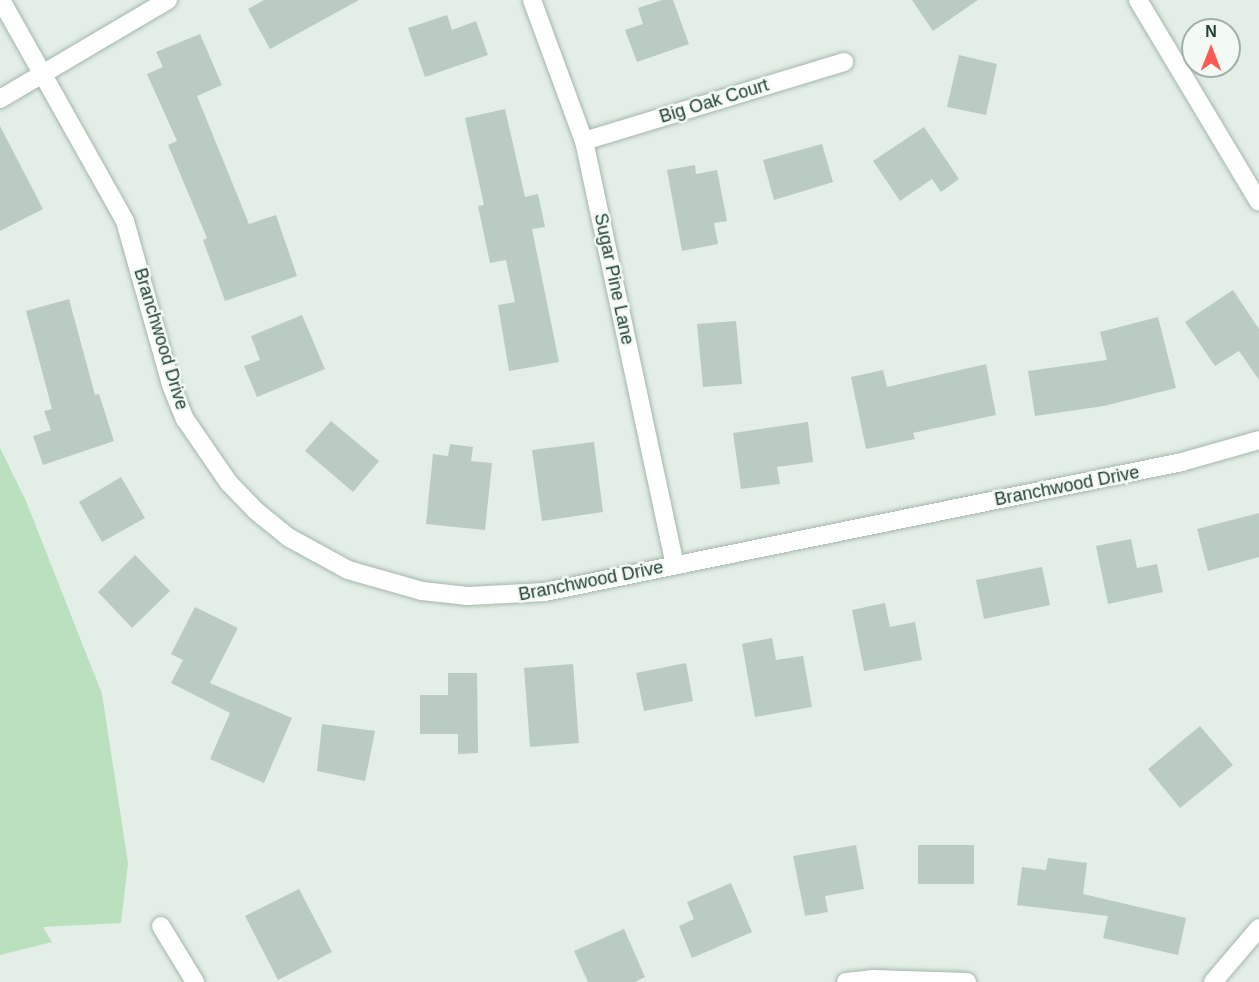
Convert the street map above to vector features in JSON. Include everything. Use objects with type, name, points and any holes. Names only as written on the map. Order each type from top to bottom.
[{"type":"street","name":"Branchwood Drive","points":[[1,0],[125,221],[171,385],[185,419],[229,483],[288,537],[348,570],[381,582],[468,596],[545,592],[1182,462],[1259,440]]},
{"type":"street","points":[[0,99],[168,0]]},
{"type":"street","name":"Sugar Pine Lane","points":[[532,0],[584,141],[675,564]]},
{"type":"street","points":[[1138,0],[1259,202]]},
{"type":"street","name":"Big Oak Court","points":[[584,141],[844,62]]},
{"type":"street","points":[[161,926],[195,982]]},
{"type":"street","points":[[1213,982],[1259,928]]},
{"type":"street","points":[[846,982],[873,979],[967,982]]},
{"type":"green space","points":[[0,448],[26,501],[102,694],[128,863],[121,923],[43,927],[52,942],[0,955]]},
{"type":"building","points":[[264,0],[359,0],[270,49],[248,9]]},
{"type":"building","points":[[662,0],[673,0],[689,44],[637,62],[625,30],[643,24],[638,8]]},
{"type":"building","points":[[912,0],[978,0],[933,31]]},
{"type":"building","points":[[447,15],[452,30],[476,21],[488,55],[425,77],[408,28]]},
{"type":"building","points":[[200,34],[222,85],[197,96],[249,224],[276,215],[297,276],[225,301],[203,240],[207,238],[168,145],[177,141],[147,74],[163,67],[156,52]]},
{"type":"building","points":[[959,55],[997,64],[986,115],[947,107]]},
{"type":"building","points":[[505,109],[525,197],[538,194],[545,227],[532,229],[559,362],[509,371],[498,305],[515,302],[506,260],[490,263],[478,206],[484,205],[465,118]]},
{"type":"building","points":[[0,126],[43,209],[0,231]]},
{"type":"building","points":[[924,127],[959,179],[941,192],[932,179],[900,201],[873,161]]},
{"type":"building","points":[[822,144],[833,182],[774,200],[763,160]]},
{"type":"building","points":[[695,165],[696,174],[717,170],[727,221],[714,223],[718,244],[682,251],[667,170]]},
{"type":"building","points":[[1233,290],[1259,329],[1259,380],[1239,351],[1215,366],[1185,322]]},
{"type":"building","points":[[69,299],[95,395],[99,394],[114,441],[43,465],[33,436],[51,430],[44,411],[52,409],[26,311]]},
{"type":"building","points":[[302,315],[325,369],[257,397],[244,366],[260,360],[251,336]]},
{"type":"building","points":[[1158,317],[1176,388],[1104,406],[1035,416],[1028,371],[1107,360],[1100,332]]},
{"type":"building","points":[[736,321],[742,384],[703,387],[697,324]]},
{"type":"building","points":[[986,364],[996,415],[913,433],[915,439],[866,449],[851,377],[883,370],[887,387]]},
{"type":"building","points":[[331,421],[379,461],[353,492],[305,451]]},
{"type":"building","points":[[808,422],[813,462],[777,467],[780,484],[741,489],[733,433]]},
{"type":"building","points":[[594,442],[603,512],[542,521],[532,450]]},
{"type":"building","points":[[450,444],[473,447],[471,461],[492,463],[485,530],[426,524],[433,454],[448,456]]},
{"type":"building","points":[[121,477],[145,518],[102,542],[79,502]]},
{"type":"building","points":[[1259,513],[1259,557],[1208,571],[1197,529]]},
{"type":"building","points":[[1131,539],[1137,568],[1157,564],[1163,592],[1108,604],[1096,546]]},
{"type":"building","points":[[135,555],[170,591],[132,628],[98,592]]},
{"type":"building","points":[[1042,567],[1050,605],[984,619],[976,580]]},
{"type":"building","points":[[885,603],[890,627],[915,622],[922,660],[864,671],[852,610]]},
{"type":"building","points":[[195,607],[238,628],[210,683],[292,718],[264,783],[210,759],[230,713],[171,683],[183,660],[171,654]]},
{"type":"building","points":[[772,638],[776,660],[803,656],[812,707],[755,717],[742,644]]},
{"type":"building","points":[[686,663],[693,701],[644,711],[636,673]]},
{"type":"building","points":[[573,664],[579,743],[530,747],[524,668]]},
{"type":"building","points":[[448,673],[477,673],[478,753],[458,754],[458,734],[420,734],[420,695],[448,695]]},
{"type":"building","points":[[322,724],[375,731],[365,781],[317,771]]},
{"type":"building","points":[[1200,726],[1233,765],[1180,808],[1148,769]]},
{"type":"building","points":[[856,845],[864,889],[825,896],[828,912],[805,916],[793,856]]},
{"type":"building","points":[[918,845],[974,845],[974,884],[918,884]]},
{"type":"building","points":[[1048,858],[1087,863],[1083,894],[1186,918],[1178,955],[1103,938],[1108,916],[1017,905],[1022,867],[1046,870]]},
{"type":"building","points":[[731,883],[752,932],[692,958],[679,926],[694,919],[687,902]]},
{"type":"building","points":[[299,889],[332,952],[278,980],[245,916]]},
{"type":"building","points":[[624,929],[645,977],[635,982],[588,982],[574,951]]}]
